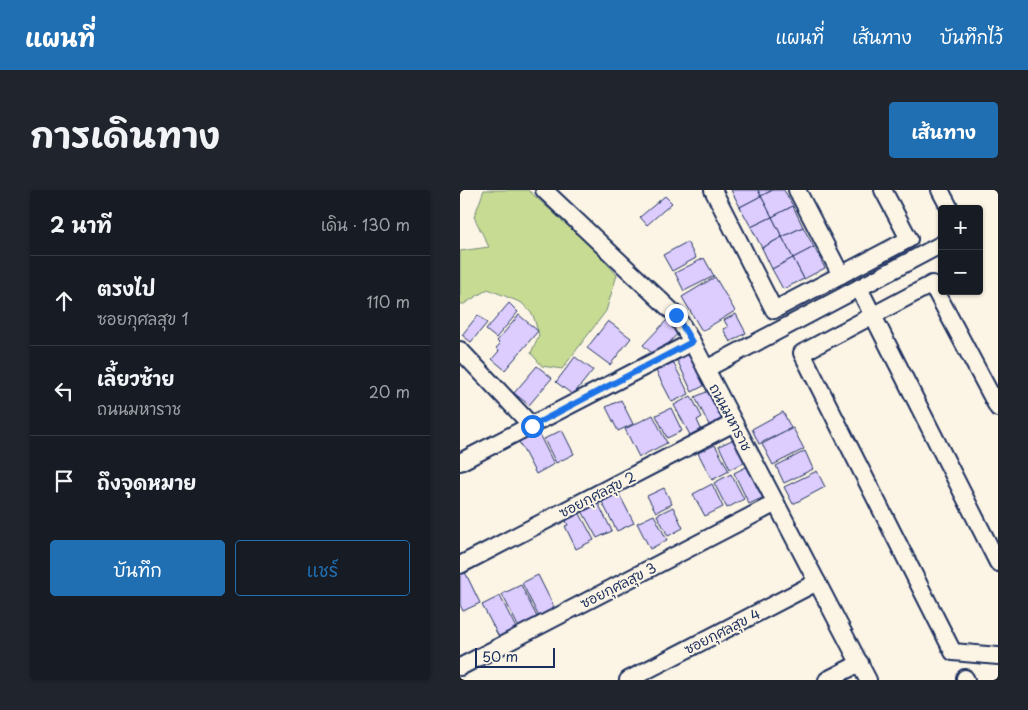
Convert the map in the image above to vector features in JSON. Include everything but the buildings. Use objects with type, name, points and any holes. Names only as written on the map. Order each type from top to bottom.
[{"type":"street","name":"ถนนมหาราช","points":[[544,190],[676,315],[692,342],[868,680]]},
{"type":"street","points":[[713,190],[774,310],[908,239],[883,190]]},
{"type":"street","points":[[797,190],[841,275]]},
{"type":"street","points":[[940,190],[948,205]]},
{"type":"street","points":[[706,369],[938,246]]},
{"type":"street","points":[[998,408],[932,284],[802,352],[952,652],[998,656]]},
{"type":"street","points":[[858,288],[998,563]]},
{"type":"street","points":[[460,462],[692,342]]},
{"type":"street","points":[[460,350],[532,426]]},
{"type":"street","name":"ซอยกุศลสุข 2","points":[[460,565],[734,423]]},
{"type":"street","name":"ซอยกุศลสุข 3","points":[[460,667],[776,503]]},
{"type":"street","name":"ซอยกุศลสุข 4","points":[[628,680],[817,582]]},
{"type":"street","points":[[827,680],[860,663]]},
{"type":"green space","points":[[484,190],[528,190],[591,246],[617,275],[606,311],[562,369],[542,366],[531,353],[539,335],[533,315],[522,303],[488,289],[464,304],[460,304],[460,251],[489,247],[474,217]]},
{"type":"route","points":[[532,426],[692,342],[676,315]]}]
